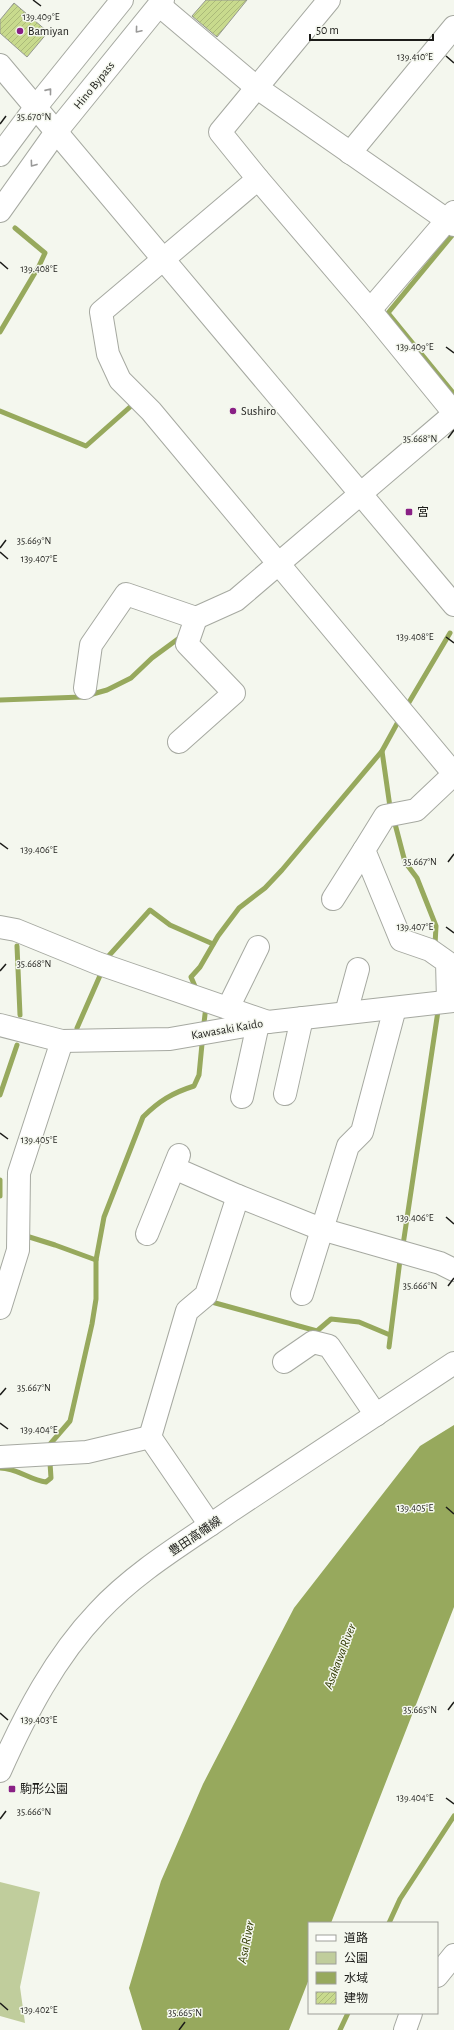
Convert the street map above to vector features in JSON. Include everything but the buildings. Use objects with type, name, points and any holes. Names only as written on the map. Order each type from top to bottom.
[{"type":"main road","points":[[0,155],[35,108],[122,0]]},
{"type":"main road","points":[[85,688],[91,645],[126,594],[196,618],[236,600],[454,414],[370,310],[258,179],[220,132],[329,0]]},
{"type":"main road","points":[[161,3],[256,87],[350,153],[452,220],[370,310]]},
{"type":"main road","name":"Hino Bypass","points":[[0,211],[56,132],[161,3]]},
{"type":"main road","points":[[350,153],[454,27]]},
{"type":"main road","points":[[0,65],[362,493],[454,605]]},
{"type":"main road","points":[[258,179],[101,312],[108,354],[120,380],[151,411],[452,769],[416,810],[385,816],[333,899]]},
{"type":"main road","points":[[179,742],[234,693],[187,644],[196,618]]},
{"type":"main road","points":[[364,850],[401,940],[430,950],[447,962],[451,1001]]},
{"type":"main road","points":[[0,927],[16,930],[97,963],[228,1008],[263,1023],[242,1097]]},
{"type":"main road","points":[[228,1008],[258,947]]},
{"type":"main road","points":[[346,1013],[358,969]]},
{"type":"main road","name":"Kawasaki Kaido","points":[[0,1025],[62,1041],[170,1039],[263,1023],[451,1001]]},
{"type":"main road","points":[[302,1294],[348,1146],[362,1132],[395,1008]]},
{"type":"main road","points":[[285,1094],[302,1018]]},
{"type":"main road","points":[[0,1308],[18,1250],[19,1173],[62,1041]]},
{"type":"main road","points":[[147,1234],[176,1162],[238,1196],[321,1229],[440,1263],[454,1270]]},
{"type":"main road","points":[[150,1437],[188,1311],[206,1295],[238,1196]]},
{"type":"main road","points":[[284,1362],[313,1342],[329,1346],[376,1415]]},
{"type":"main road","name":"豊田高幡線","points":[[0,1771],[40,1693],[58,1662],[88,1623],[129,1584],[179,1545],[454,1363]]},
{"type":"main road","points":[[0,1457],[87,1452],[150,1437]]},
{"type":"main road","points":[[150,1437],[210,1525]]},
{"type":"main road","points":[[438,1975],[454,1954]]},
{"type":"main road","points":[[405,2030],[411,2014]]},
{"type":"green space","points":[[0,1882],[40,1892],[20,1987],[25,2023],[0,2016]]},
{"type":"water","points":[[454,1425],[454,1607],[331,1922],[308,1922],[308,1982],[289,2030],[142,2030],[129,1988],[161,1881],[203,1784],[294,1608],[420,1446]]},
{"type":"waterway","points":[[0,332],[39,266],[45,253],[15,228]]},
{"type":"waterway","points":[[454,233],[388,313],[454,394]]},
{"type":"waterway","points":[[0,411],[86,446],[130,407]]},
{"type":"waterway","points":[[408,704],[450,633]]},
{"type":"waterway","points":[[0,700],[82,697],[107,690],[131,678],[152,658],[182,636]]},
{"type":"waterway","points":[[197,991],[191,977],[200,967],[218,936],[239,908],[265,888],[282,870],[382,751],[399,720]]},
{"type":"waterway","points":[[382,751],[390,807]]},
{"type":"waterway","points":[[394,820],[405,862],[417,878],[436,926],[435,945]]},
{"type":"waterway","points":[[105,960],[150,910],[170,925],[213,944]]},
{"type":"waterway","points":[[17,946],[20,1015]]},
{"type":"waterway","points":[[77,1028],[102,971]]},
{"type":"waterway","points":[[204,1023],[206,1006]]},
{"type":"waterway","points":[[403,1245],[438,1011]]},
{"type":"waterway","points":[[51,1443],[70,1421],[92,1324],[96,1299],[96,1260],[104,1217],[143,1117],[166,1098],[194,1086],[199,1075],[202,1044]]},
{"type":"waterway","points":[[0,1095],[17,1045]]},
{"type":"waterway","points":[[0,1180],[0,1196]]},
{"type":"waterway","points":[[23,1235],[96,1260]]},
{"type":"waterway","points":[[389,1347],[400,1260]]},
{"type":"waterway","points":[[208,1301],[317,1331],[331,1319],[359,1322],[390,1335]]},
{"type":"waterway","points":[[0,1468],[12,1470],[46,1482],[51,1478],[50,1463]]},
{"type":"waterway","points":[[389,1922],[400,1899],[454,1816]]},
{"type":"waterway","points":[[340,2030],[348,2014]]},
{"type":"place","name":"Bamiyan","points":[[20,31]]},
{"type":"place","name":"Sushiro","points":[[233,411]]},
{"type":"place","name":"宮","points":[[409,512]]},
{"type":"place","name":"駒形公園","points":[[12,1789]]},
{"type":"water label","name":"Asakawa River","points":[[339,1656]]},
{"type":"water label","name":"Asa River","points":[[245,1942]]}]
